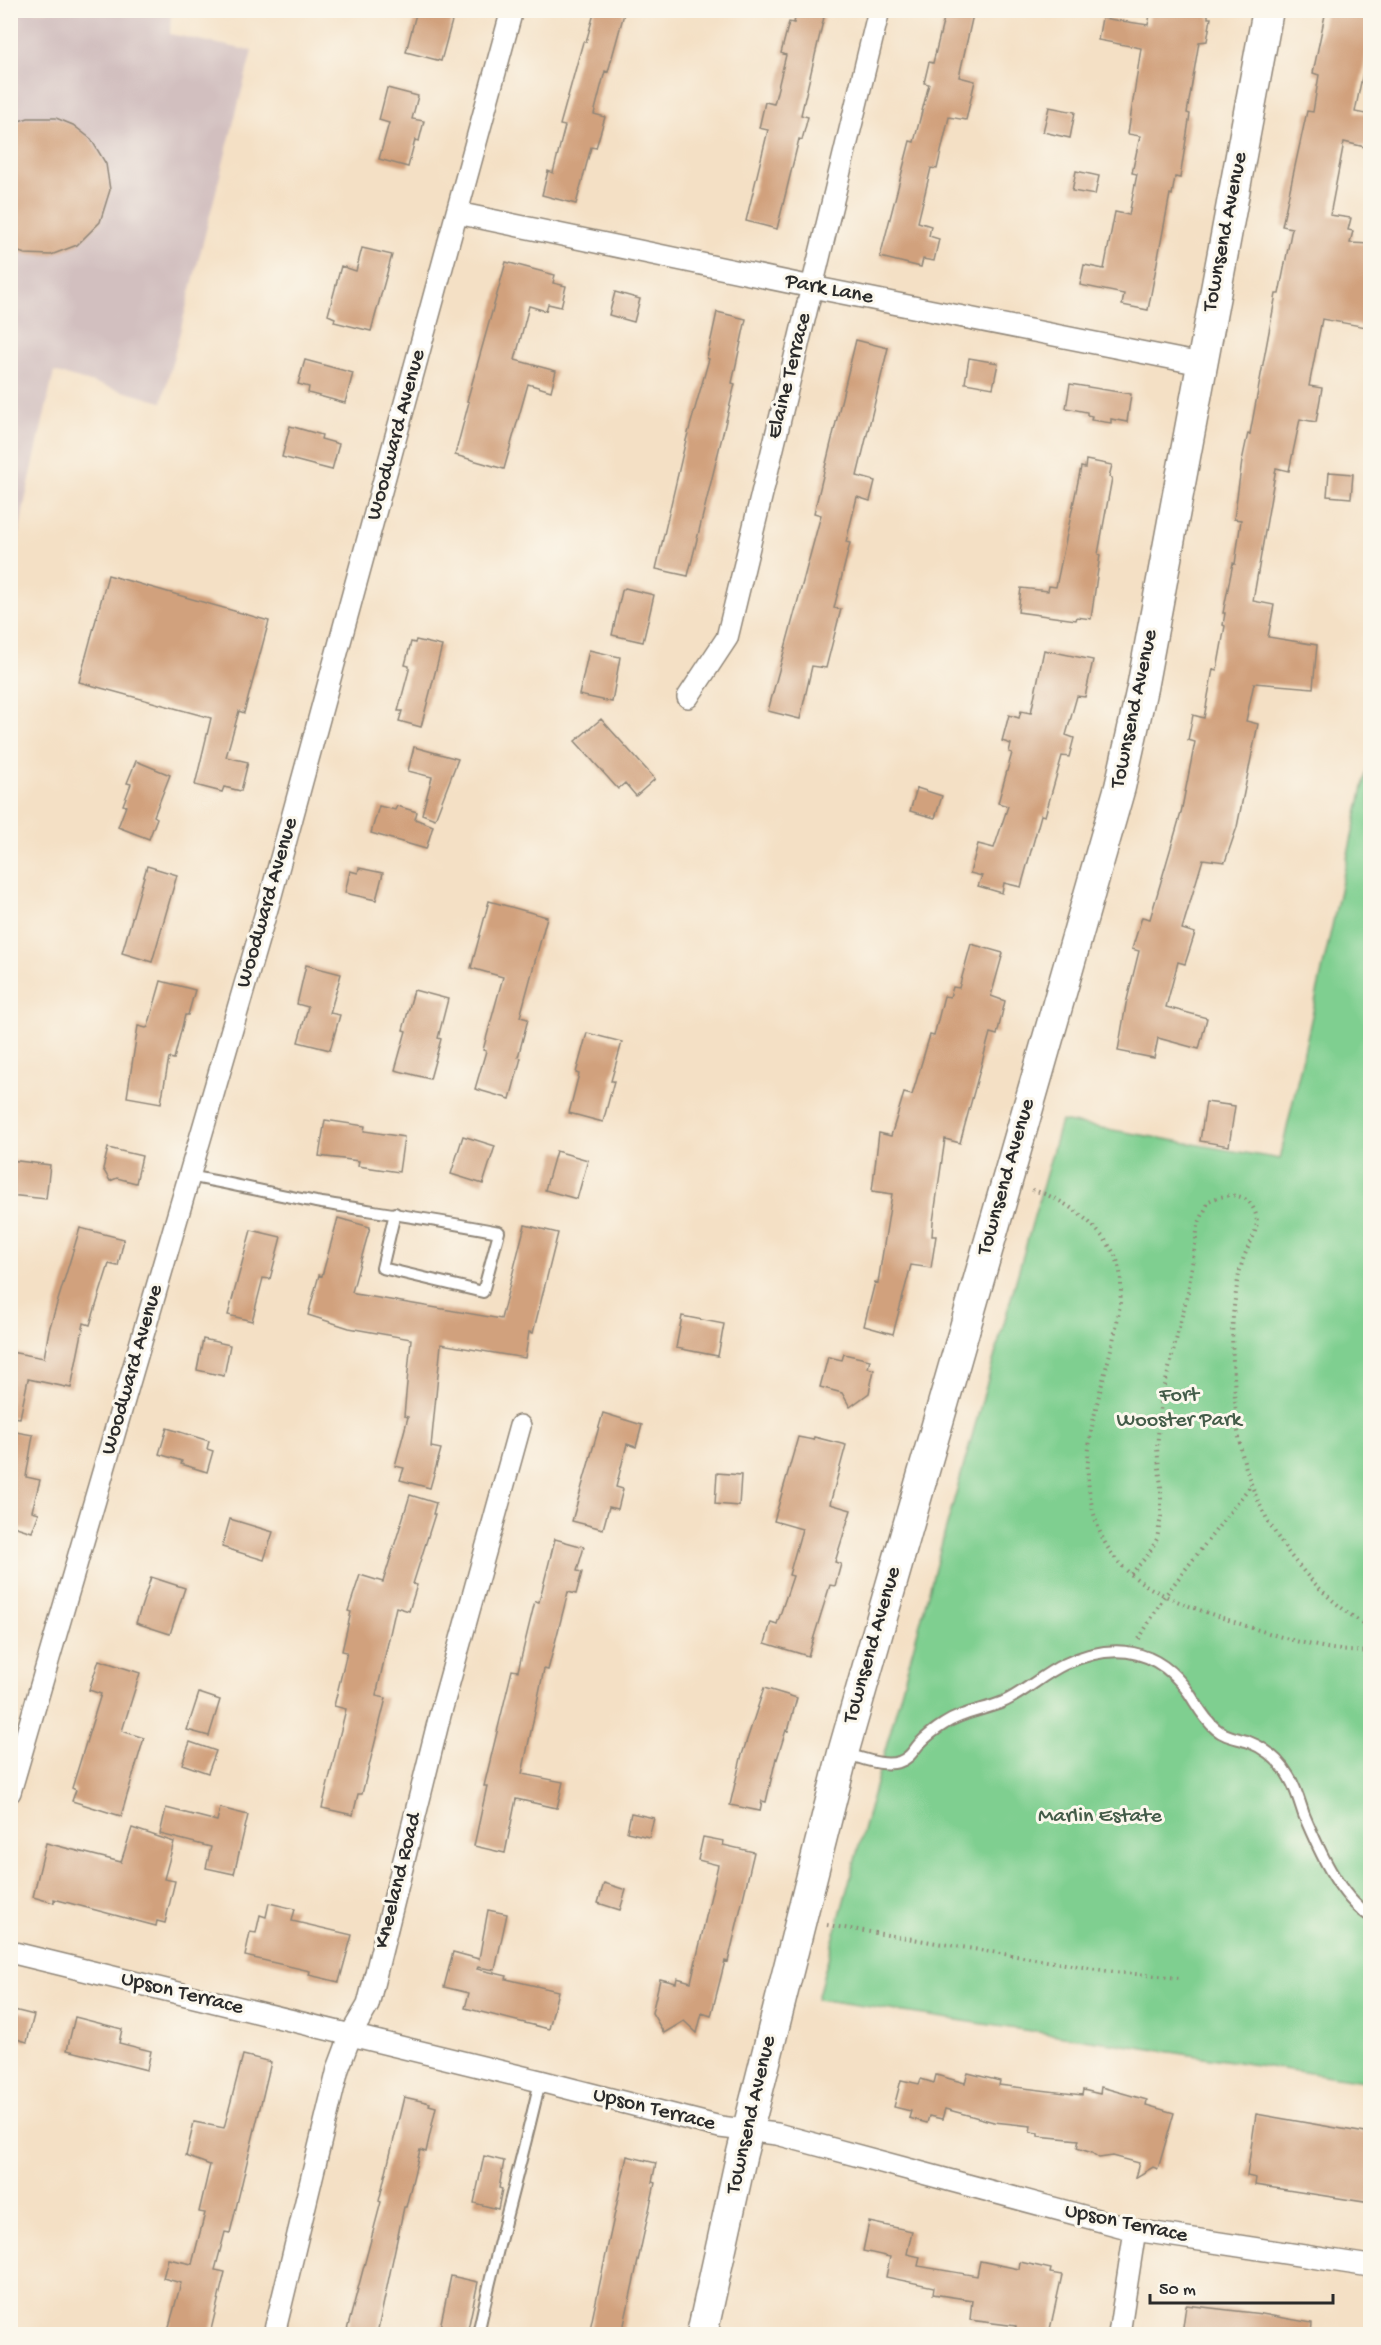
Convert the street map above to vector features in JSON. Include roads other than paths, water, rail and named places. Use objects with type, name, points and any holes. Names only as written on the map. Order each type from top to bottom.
[{"type":"main road","name":"Townsend Avenue","points":[[702,2334],[748,2131],[843,1753],[1120,787],[1142,688],[1268,10]]},
{"type":"street","name":"Woodward Avenue","points":[[10,1792],[277,876],[512,10]]},
{"type":"street","name":"Elaine Terrace","points":[[688,697],[727,638],[879,10]]},
{"type":"street","name":"Park Lane","points":[[457,213],[812,287],[1201,364]]},
{"type":"street","name":"Kneeland Road","points":[[274,2334],[338,2070],[351,2034],[368,2005],[440,1715],[520,1425]]},
{"type":"street","name":"Upson Terrace","points":[[10,1952],[351,2034],[720,2127],[777,2134],[1135,2230],[1371,2266]]},
{"type":"street","points":[[1119,2334],[1135,2230]]},
{"type":"lane","points":[[189,1176],[316,1202],[395,1213],[499,1232],[483,1292],[382,1268],[395,1213]]},
{"type":"lane","points":[[843,1753],[885,1764],[900,1762],[911,1755],[920,1743],[945,1723],[972,1711],[1002,1703],[1063,1665],[1089,1655],[1112,1651],[1148,1656],[1172,1673],[1205,1718],[1217,1730],[1270,1752],[1289,1777],[1308,1825],[1339,1884],[1358,1909],[1371,1916]]},
{"type":"lane","points":[[478,2334],[491,2274],[523,2159],[540,2081]]},
{"type":"park label","name":"Fort Wooster Park","points":[[1179,1408]]},
{"type":"park label","name":"Marlin Estate","points":[[1100,1817]]}]
